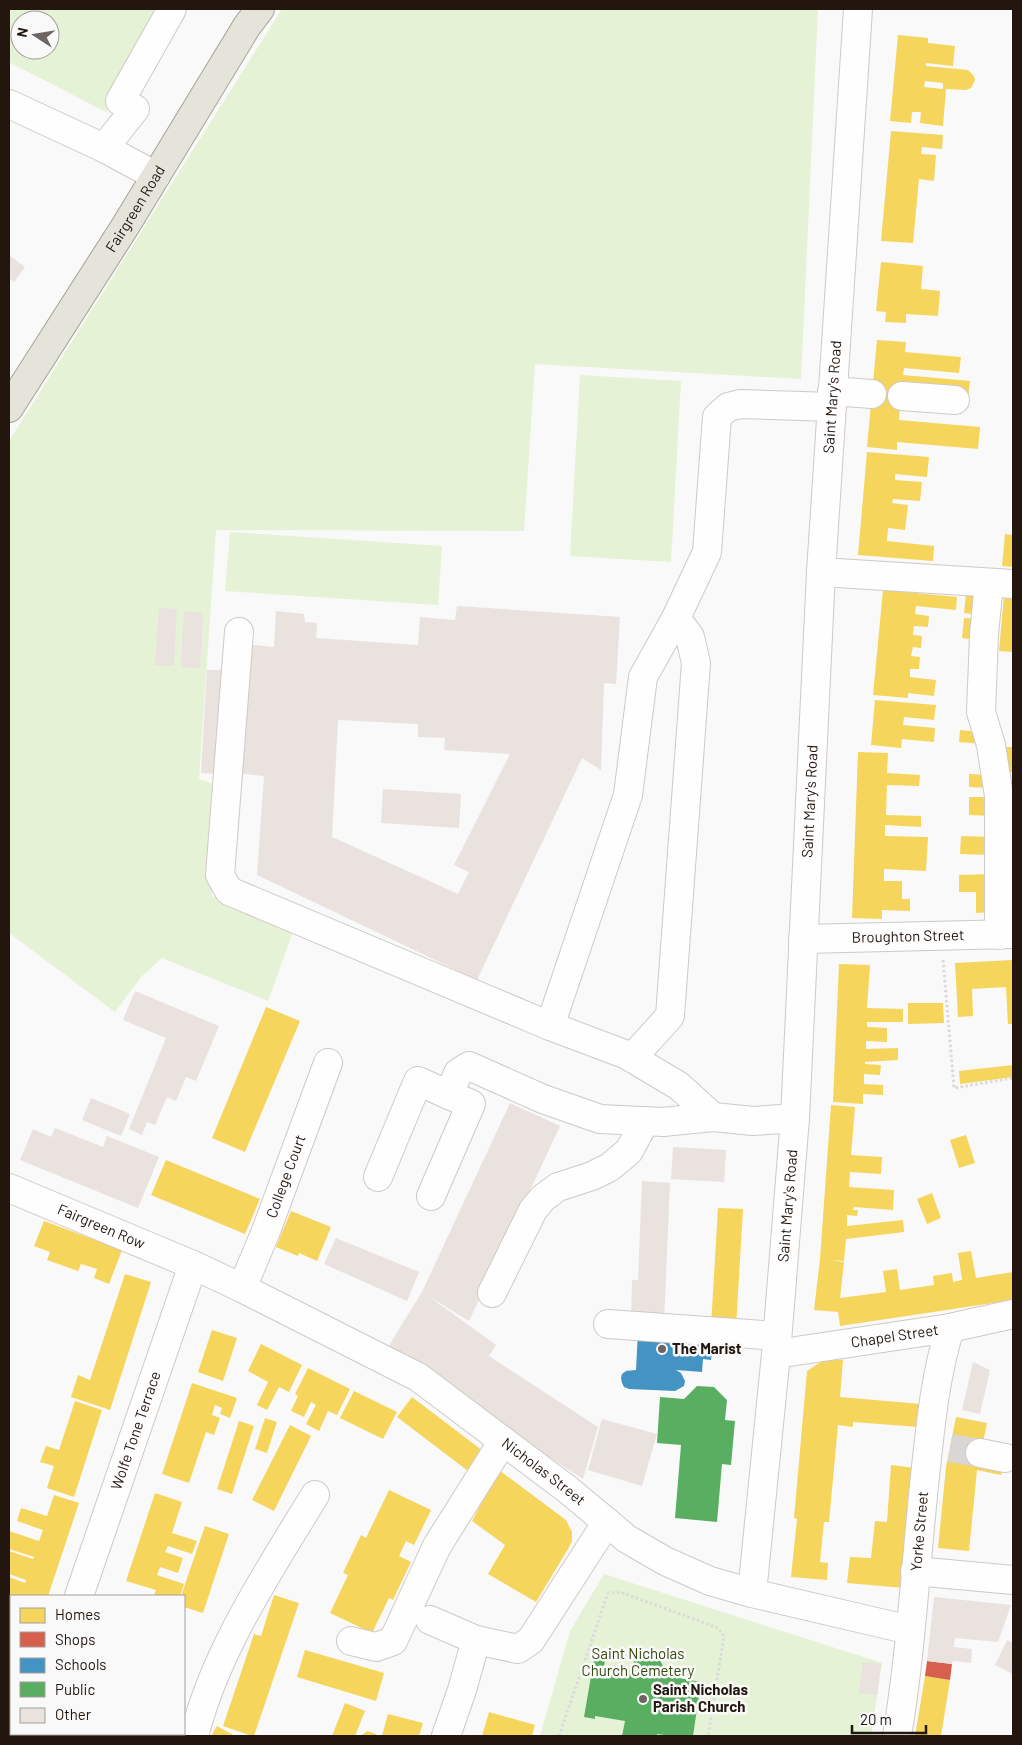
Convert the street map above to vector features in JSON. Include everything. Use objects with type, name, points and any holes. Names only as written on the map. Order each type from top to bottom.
[{"type":"main road","name":"Fairgreen Road","points":[[9,408],[126,226],[260,9]]},
{"type":"street","points":[[104,148],[136,108],[120,101],[172,9]]},
{"type":"street","name":"Saint Mary's Road","points":[[752,1593],[776,1345],[795,1118],[821,572],[858,9]]},
{"type":"street","points":[[9,104],[104,148],[156,176]]},
{"type":"street","points":[[550,1026],[628,795],[643,677],[676,618],[707,552],[717,417],[728,407],[740,404],[832,399],[872,394]]},
{"type":"street","points":[[902,396],[955,400]]},
{"type":"street","points":[[821,572],[1001,583],[984,634],[981,712],[1006,796],[1006,934]]},
{"type":"street","points":[[632,1058],[670,1016],[696,663],[690,637],[676,618]]},
{"type":"street","points":[[239,632],[220,875],[229,891],[550,1026],[632,1058],[679,1086],[713,1117]]},
{"type":"street","name":"Broughton Street","points":[[803,939],[1006,934]]},
{"type":"street","name":"College Court","points":[[242,1288],[266,1231],[328,1063]]},
{"type":"street","points":[[449,1096],[458,1073],[469,1066],[543,1099],[600,1119],[663,1122],[713,1117],[752,1121],[795,1118]]},
{"type":"street","points":[[378,1177],[418,1081],[471,1104],[431,1196]]},
{"type":"street","points":[[492,1293],[532,1210],[558,1186],[592,1176],[610,1167],[629,1151],[645,1121]]},
{"type":"street","name":"Fairgreen Row","points":[[9,1188],[193,1265]]},
{"type":"street","name":"Nicholas Street","points":[[193,1265],[418,1377],[567,1489],[627,1539],[665,1561],[710,1580],[752,1593],[910,1630]]},
{"type":"street","name":"Wolfe Tone Terrace","points":[[79,1595],[193,1265]]},
{"type":"street","name":"Chapel Street","points":[[608,1324],[776,1345],[950,1328],[1013,1314]]},
{"type":"street","name":"Yorke Street","points":[[897,1736],[915,1571],[939,1446],[934,1399],[944,1347],[950,1328]]},
{"type":"street","points":[[351,1641],[376,1647],[393,1641],[437,1546],[504,1441]]},
{"type":"street","points":[[194,1736],[199,1716],[230,1641],[315,1495]]},
{"type":"street","points":[[430,1620],[476,1640],[518,1649],[531,1640],[607,1522]]},
{"type":"street","points":[[915,1571],[1013,1580]]},
{"type":"street","points":[[446,1736],[462,1690],[476,1640]]},
{"type":"path","points":[[943,956],[954,1088],[1013,1078]]},
{"type":"path","points":[[559,1736],[608,1593],[620,1592],[718,1628],[724,1636],[708,1736]]},
{"type":"green space","points":[[9,9],[160,9],[106,112],[9,62]]},
{"type":"green space","points":[[282,9],[818,9],[801,379],[535,364],[524,531],[216,530],[199,779],[214,784],[212,896],[294,929],[268,1001],[162,958],[142,976],[115,1012],[9,933],[9,441]]},
{"type":"green space","points":[[580,375],[681,381],[671,562],[570,556]]},
{"type":"green space","points":[[230,532],[442,546],[438,605],[225,591]]},
{"type":"green space","name":"Saint Nicholas Church Cemetery","points":[[604,1574],[882,1663],[871,1736],[540,1736],[570,1631]]},
{"type":"building: Homes","points":[[898,35],[928,38],[928,43],[955,46],[953,66],[926,63],[926,66],[968,70],[974,76],[975,80],[971,88],[966,90],[946,89],[943,126],[920,123],[921,112],[912,112],[911,123],[890,121]],"holes":[[[925,81],[943,83],[943,89],[924,87]]]},
{"type":"building: Homes","points":[[891,131],[943,135],[942,149],[922,147],[921,154],[936,155],[934,181],[919,179],[913,243],[881,241]]},
{"type":"building: Homes","points":[[881,262],[923,266],[921,289],[940,291],[938,316],[906,314],[906,323],[885,322],[886,312],[876,311]]},
{"type":"building: Homes","points":[[877,340],[906,342],[905,352],[961,357],[959,373],[904,368],[903,375],[970,381],[968,398],[901,392],[899,420],[980,427],[978,449],[897,442],[897,450],[867,447]]},
{"type":"building: Homes","points":[[867,452],[929,457],[927,477],[895,474],[895,480],[922,482],[920,501],[893,499],[892,503],[908,505],[905,530],[888,528],[887,541],[934,546],[933,561],[858,555]]},
{"type":"building: Homes","points":[[1005,534],[1013,535],[1013,567],[1002,566]]},
{"type":"building: Homes","points":[[883,590],[957,597],[956,610],[916,606],[915,614],[929,616],[928,627],[914,626],[913,635],[922,636],[921,648],[913,647],[911,656],[920,657],[919,669],[910,669],[910,677],[936,680],[934,696],[908,693],[908,698],[873,695]]},
{"type":"building: Homes","points":[[966,594],[982,595],[980,615],[964,613]]},
{"type":"building: Homes","points":[[1004,595],[1013,596],[1013,652],[999,651]]},
{"type":"building: Homes","points":[[964,618],[979,619],[978,640],[962,638]]},
{"type":"building: Homes","points":[[875,700],[936,705],[934,720],[904,717],[903,725],[935,728],[934,742],[902,739],[901,748],[871,745]]},
{"type":"building: Homes","points":[[960,730],[981,732],[983,744],[959,742]]},
{"type":"building: Homes","points":[[1006,747],[1013,747],[1013,772],[1006,772]]},
{"type":"building: Homes","points":[[858,752],[888,753],[887,773],[920,775],[919,786],[887,785],[886,815],[921,816],[921,827],[885,825],[885,836],[928,837],[926,871],[884,869],[884,881],[902,881],[902,899],[910,899],[910,911],[882,910],[882,919],[852,918]]},
{"type":"building: Homes","points":[[969,774],[992,775],[992,788],[969,787]]},
{"type":"building: Homes","points":[[969,797],[993,797],[993,816],[969,815]]},
{"type":"building: Homes","points":[[961,836],[993,837],[993,855],[960,854]]},
{"type":"building: Homes","points":[[993,874],[994,912],[976,913],[976,892],[959,892],[959,875]]},
{"type":"building: Homes","points":[[1013,960],[1013,1024],[1008,1024],[1006,987],[972,989],[973,1016],[958,1017],[955,963]]},
{"type":"building: Homes","points":[[839,964],[870,965],[867,1008],[903,1009],[903,1022],[867,1022],[867,1027],[887,1028],[887,1042],[866,1041],[866,1049],[898,1048],[898,1060],[865,1062],[865,1064],[881,1065],[880,1075],[864,1074],[864,1084],[883,1085],[883,1095],[863,1094],[863,1104],[833,1102]]},
{"type":"building: Homes","points":[[908,1003],[943,1003],[944,1023],[908,1024]]},
{"type":"building: Homes","points":[[266,1007],[300,1021],[245,1152],[212,1138]]},
{"type":"building: Homes","points":[[1013,1065],[1013,1077],[960,1084],[959,1071]]},
{"type":"building: Homes","points":[[831,1105],[855,1107],[851,1155],[882,1157],[881,1174],[850,1172],[849,1187],[894,1190],[893,1210],[854,1207],[853,1210],[858,1210],[857,1216],[847,1215],[847,1226],[903,1220],[904,1232],[846,1239],[844,1261],[830,1260],[844,1262],[840,1298],[886,1292],[883,1271],[897,1269],[900,1290],[934,1285],[933,1276],[952,1273],[953,1282],[962,1280],[958,1253],[971,1251],[976,1278],[1013,1272],[1013,1300],[840,1326],[838,1312],[814,1310],[820,1259]]},
{"type":"building: Homes","points":[[966,1135],[975,1163],[959,1168],[950,1140]]},
{"type":"building: Homes","points":[[166,1160],[260,1199],[245,1234],[151,1195]]},
{"type":"building: Homes","points":[[932,1193],[941,1218],[927,1224],[917,1199]]},
{"type":"building: Homes","points":[[718,1208],[743,1209],[736,1328],[711,1326]]},
{"type":"building: Homes","points":[[291,1211],[331,1227],[317,1261],[299,1253],[298,1256],[276,1247]]},
{"type":"building: Homes","points":[[44,1221],[122,1250],[109,1284],[94,1278],[97,1269],[81,1264],[78,1271],[47,1260],[50,1252],[34,1246]]},
{"type":"building: Homes","points":[[125,1274],[151,1282],[110,1410],[71,1397],[78,1375],[90,1380]]},
{"type":"building: Homes","points":[[212,1330],[237,1338],[223,1381],[198,1372]]},
{"type":"building: Homes","points":[[261,1344],[302,1365],[289,1392],[279,1387],[267,1410],[257,1405],[268,1382],[248,1371]]},
{"type":"building: Homes","points":[[825,1359],[843,1360],[840,1397],[921,1404],[919,1427],[853,1422],[853,1427],[838,1425],[829,1522],[824,1522],[820,1562],[828,1563],[827,1580],[791,1577],[797,1519],[794,1518],[807,1371]]},
{"type":"building: Homes","points":[[308,1368],[350,1389],[337,1415],[328,1411],[319,1431],[306,1424],[316,1405],[311,1402],[304,1417],[291,1411],[298,1396],[295,1394]]},
{"type":"building: Homes","points":[[192,1383],[237,1398],[230,1418],[220,1414],[222,1408],[215,1405],[212,1415],[220,1418],[214,1435],[206,1432],[189,1483],[162,1474]]},
{"type":"building: Homes","points":[[354,1391],[397,1412],[383,1439],[340,1418]]},
{"type":"building: Homes","points":[[412,1397],[483,1451],[468,1471],[397,1417]]},
{"type":"building: Homes","points":[[75,1401],[102,1410],[74,1497],[47,1488],[54,1466],[40,1462],[46,1446],[59,1450]]},
{"type":"building: Homes","points":[[956,1417],[987,1423],[980,1457],[1004,1461],[1001,1475],[977,1470],[969,1551],[938,1548],[946,1467]]},
{"type":"building: Homes","points":[[265,1418],[277,1422],[267,1453],[255,1449]]},
{"type":"building: Homes","points":[[239,1421],[254,1426],[232,1494],[217,1489]]},
{"type":"building: Homes","points":[[290,1425],[311,1436],[274,1511],[252,1500]]},
{"type":"building: Homes","points":[[891,1465],[915,1468],[904,1588],[847,1583],[850,1557],[871,1558],[875,1521],[887,1522]]},
{"type":"building: Homes","points":[[499,1470],[566,1520],[572,1532],[572,1541],[568,1549],[536,1602],[488,1574],[505,1545],[472,1521]]},
{"type":"building: Homes","points":[[389,1490],[431,1510],[414,1545],[406,1541],[399,1556],[411,1562],[393,1600],[389,1598],[372,1633],[330,1613],[348,1575],[343,1573],[361,1535],[366,1538]]},
{"type":"building: Homes","points":[[155,1493],[182,1502],[172,1533],[197,1541],[192,1554],[168,1546],[165,1552],[183,1558],[178,1573],[160,1567],[157,1575],[184,1584],[180,1595],[154,1595],[156,1590],[126,1581]]},
{"type":"building: Homes","points":[[54,1495],[79,1503],[48,1595],[9,1595],[9,1577],[25,1583],[26,1580],[9,1574],[9,1551],[33,1559],[34,1557],[9,1549],[9,1531],[39,1541],[43,1530],[17,1521],[21,1508],[47,1516]]},
{"type":"building: Homes","points":[[205,1526],[229,1534],[203,1613],[185,1607],[185,1595],[181,1595]]},
{"type":"building: Homes","points":[[274,1595],[299,1603],[254,1736],[252,1736],[223,1726],[254,1634],[261,1636]]},
{"type":"building: Homes","points":[[305,1650],[384,1673],[376,1701],[297,1677]]},
{"type":"building: Homes","points":[[9,1671],[10,1704],[9,1704]]},
{"type":"building: Homes","points":[[925,1676],[950,1680],[941,1736],[915,1736]]},
{"type":"building: Homes","points":[[345,1703],[365,1711],[355,1736],[332,1736]]},
{"type":"building: Homes","points":[[489,1712],[535,1725],[532,1736],[482,1736]]},
{"type":"building: Homes","points":[[388,1714],[423,1723],[419,1736],[382,1736]]},
{"type":"building: Homes","points":[[217,1726],[235,1736],[211,1736]]},
{"type":"building: Homes","points":[[367,1731],[376,1734],[375,1736],[361,1736]]},
{"type":"building: Homes","points":[[185,1734],[191,1736],[120,1735]]},
{"type":"building: Shops","points":[[927,1661],[952,1664],[950,1680],[925,1676]]},
{"type":"building: Schools","points":[[638,1331],[704,1334],[703,1349],[712,1350],[711,1360],[703,1359],[702,1372],[676,1370],[681,1373],[685,1381],[684,1386],[675,1391],[629,1389],[624,1387],[621,1378],[622,1374],[626,1371],[636,1370]]},
{"type":"building: Public","points":[[697,1386],[714,1387],[727,1400],[725,1420],[735,1421],[731,1465],[722,1464],[717,1522],[675,1518],[681,1445],[657,1443],[660,1397],[684,1399]]},
{"type":"building: Public","name":"Saint Nicholas Parish Church","points":[[645,1655],[653,1656],[660,1660],[664,1668],[663,1675],[701,1682],[693,1736],[657,1734],[657,1736],[622,1736],[625,1721],[595,1716],[595,1719],[584,1717],[594,1659],[605,1661],[604,1666],[631,1670],[634,1661],[638,1657]]},
{"type":"building: Other","points":[[9,255],[25,267],[14,282],[9,278]]},
{"type":"building: Other","points":[[457,606],[620,617],[616,684],[604,683],[601,770],[582,758],[477,980],[257,875],[264,776],[234,773],[243,644],[274,647],[276,611],[304,614],[305,622],[317,623],[316,638],[418,645],[420,617],[455,620]],"holes":[[[338,720],[418,724],[418,737],[445,738],[444,750],[510,754],[454,865],[469,872],[458,894],[332,837]]]},
{"type":"building: Other","points":[[159,608],[177,609],[174,666],[155,665]]},
{"type":"building: Other","points":[[184,611],[203,613],[200,668],[181,667]]},
{"type":"building: Other","points":[[207,670],[224,670],[218,774],[201,773]]},
{"type":"building: Other","points":[[383,789],[461,794],[459,828],[381,823]]},
{"type":"building: Other","points":[[135,991],[219,1026],[196,1081],[186,1077],[176,1101],[167,1097],[155,1125],[147,1122],[142,1135],[129,1129],[166,1038],[123,1020]]},
{"type":"building: Other","points":[[91,1098],[130,1114],[121,1136],[82,1120]]},
{"type":"building: Other","points":[[510,1103],[560,1126],[469,1321],[427,1295],[496,1345],[489,1356],[598,1427],[583,1479],[463,1401],[388,1347],[422,1292]]},
{"type":"building: Other","points":[[55,1128],[103,1147],[107,1136],[159,1157],[138,1208],[20,1160],[33,1129],[51,1137]]},
{"type":"building: Other","points":[[673,1147],[726,1150],[724,1182],[671,1179]]},
{"type":"building: Other","points":[[642,1181],[670,1183],[664,1322],[631,1321],[632,1280],[638,1280]]},
{"type":"building: Other","points":[[336,1238],[419,1272],[407,1301],[324,1264]]},
{"type":"building: Other","points":[[973,1362],[990,1370],[980,1414],[962,1410]]},
{"type":"building: Other","points":[[602,1419],[657,1434],[642,1486],[588,1470]]},
{"type":"building: Other","points":[[934,1597],[1011,1605],[998,1642],[955,1638],[954,1647],[972,1649],[971,1663],[953,1661],[952,1664],[927,1661]]},
{"type":"building: Other","points":[[1007,1640],[1013,1643],[1013,1674],[995,1665]]},
{"type":"building: Other","points":[[863,1662],[881,1664],[877,1695],[859,1693]]},
{"type":"tunnel","points":[[950,1448],[980,1453]]},
{"type":"place","name":"The Marist","points":[[662,1349]]},
{"type":"place","name":"Saint Nicholas Parish Church","points":[[643,1699]]}]
